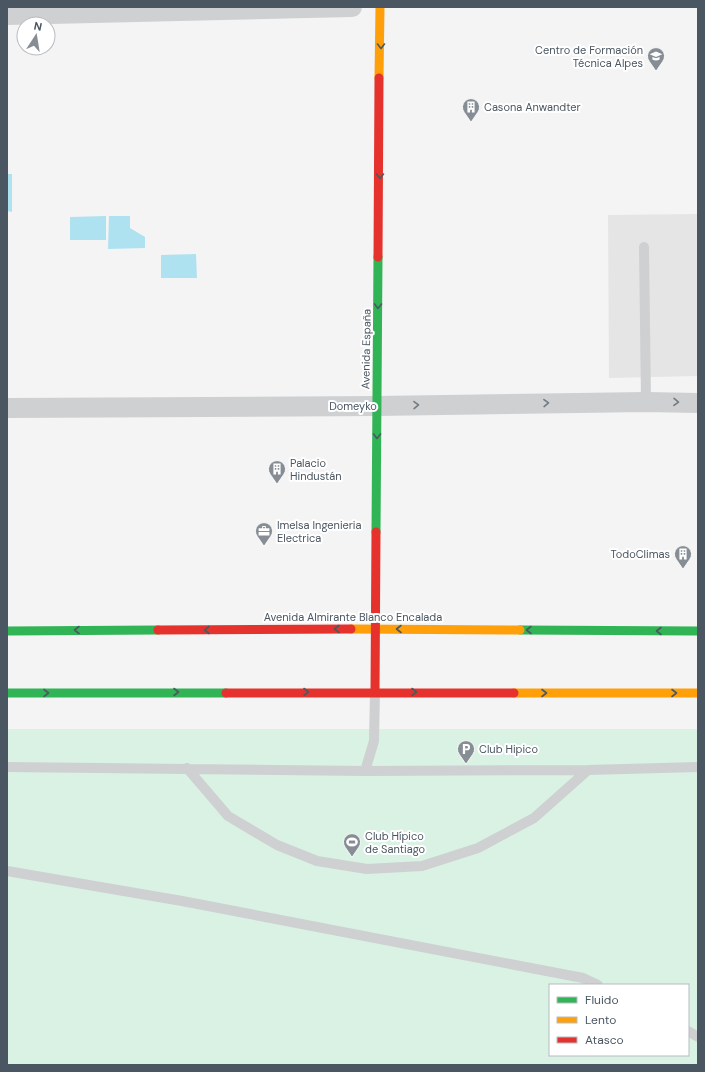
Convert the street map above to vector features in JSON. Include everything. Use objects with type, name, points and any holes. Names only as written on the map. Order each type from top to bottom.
[{"type":"main road","name":"Avenida España","points":[[375,692],[380,7]]},
{"type":"main road","name":"Avenida Almirante Blanco Encalada","points":[[7,631],[376,629],[698,631]]},
{"type":"main road","points":[[7,693],[698,693]]},
{"type":"street","points":[[7,15],[352,7]]},
{"type":"street","name":"Domeyko","points":[[7,408],[377,406],[646,402],[698,403]]},
{"type":"lane","points":[[644,248],[646,402]]},
{"type":"lane","points":[[365,771],[374,741],[375,692]]},
{"type":"lane","points":[[7,767],[365,771],[588,770],[698,767]]},
{"type":"lane","points":[[187,768],[228,816],[277,845],[317,862],[367,869],[422,866],[478,848],[534,818],[588,770]]},
{"type":"lane","points":[[7,871],[182,901],[559,973],[583,978],[596,984]]},
{"type":"lane","points":[[689,1032],[698,1037]]},
{"type":"shaded area","points":[[698,214],[698,376],[609,378],[608,215]]},
{"type":"green space","name":"Club Hípico de Santiago","points":[[7,729],[698,729],[698,1065],[7,1065]]},
{"type":"water","points":[[7,174],[12,174],[12,212],[7,211]]},
{"type":"water","points":[[106,216],[106,240],[70,240],[70,217]]},
{"type":"water","points":[[109,216],[130,216],[130,228],[145,237],[145,248],[108,249]]},
{"type":"water","points":[[196,254],[197,278],[161,278],[161,255]]},
{"type":"traffic: fast","points":[[376,532],[378,257]]},
{"type":"traffic: fast","points":[[7,631],[158,630]]},
{"type":"traffic: fast","points":[[520,630],[698,631]]},
{"type":"traffic: fast","points":[[7,693],[226,693]]},
{"type":"traffic: slow","points":[[379,78],[380,7]]},
{"type":"traffic: slow","points":[[351,629],[520,630]]},
{"type":"traffic: slow","points":[[514,693],[698,693]]},
{"type":"traffic: jam","points":[[378,257],[379,78]]},
{"type":"traffic: jam","points":[[375,692],[376,532]]},
{"type":"traffic: jam","points":[[158,630],[351,629]]},
{"type":"traffic: jam","points":[[226,693],[514,693]]},
{"type":"place","name":"Centro de Formación Técnica Alpes","points":[[656,71]]},
{"type":"place","name":"Casona Anwandter","points":[[471,122]]},
{"type":"place","name":"Palacio Hindustán","points":[[277,484]]},
{"type":"place","name":"Imelsa Ingenieria Electrica","points":[[264,546]]},
{"type":"place","name":"TodoClimas","points":[[683,569]]},
{"type":"place","name":"Club Hipico","points":[[466,764]]},
{"type":"place","name":"Club Hípico de Santiago","points":[[352,857]]}]
